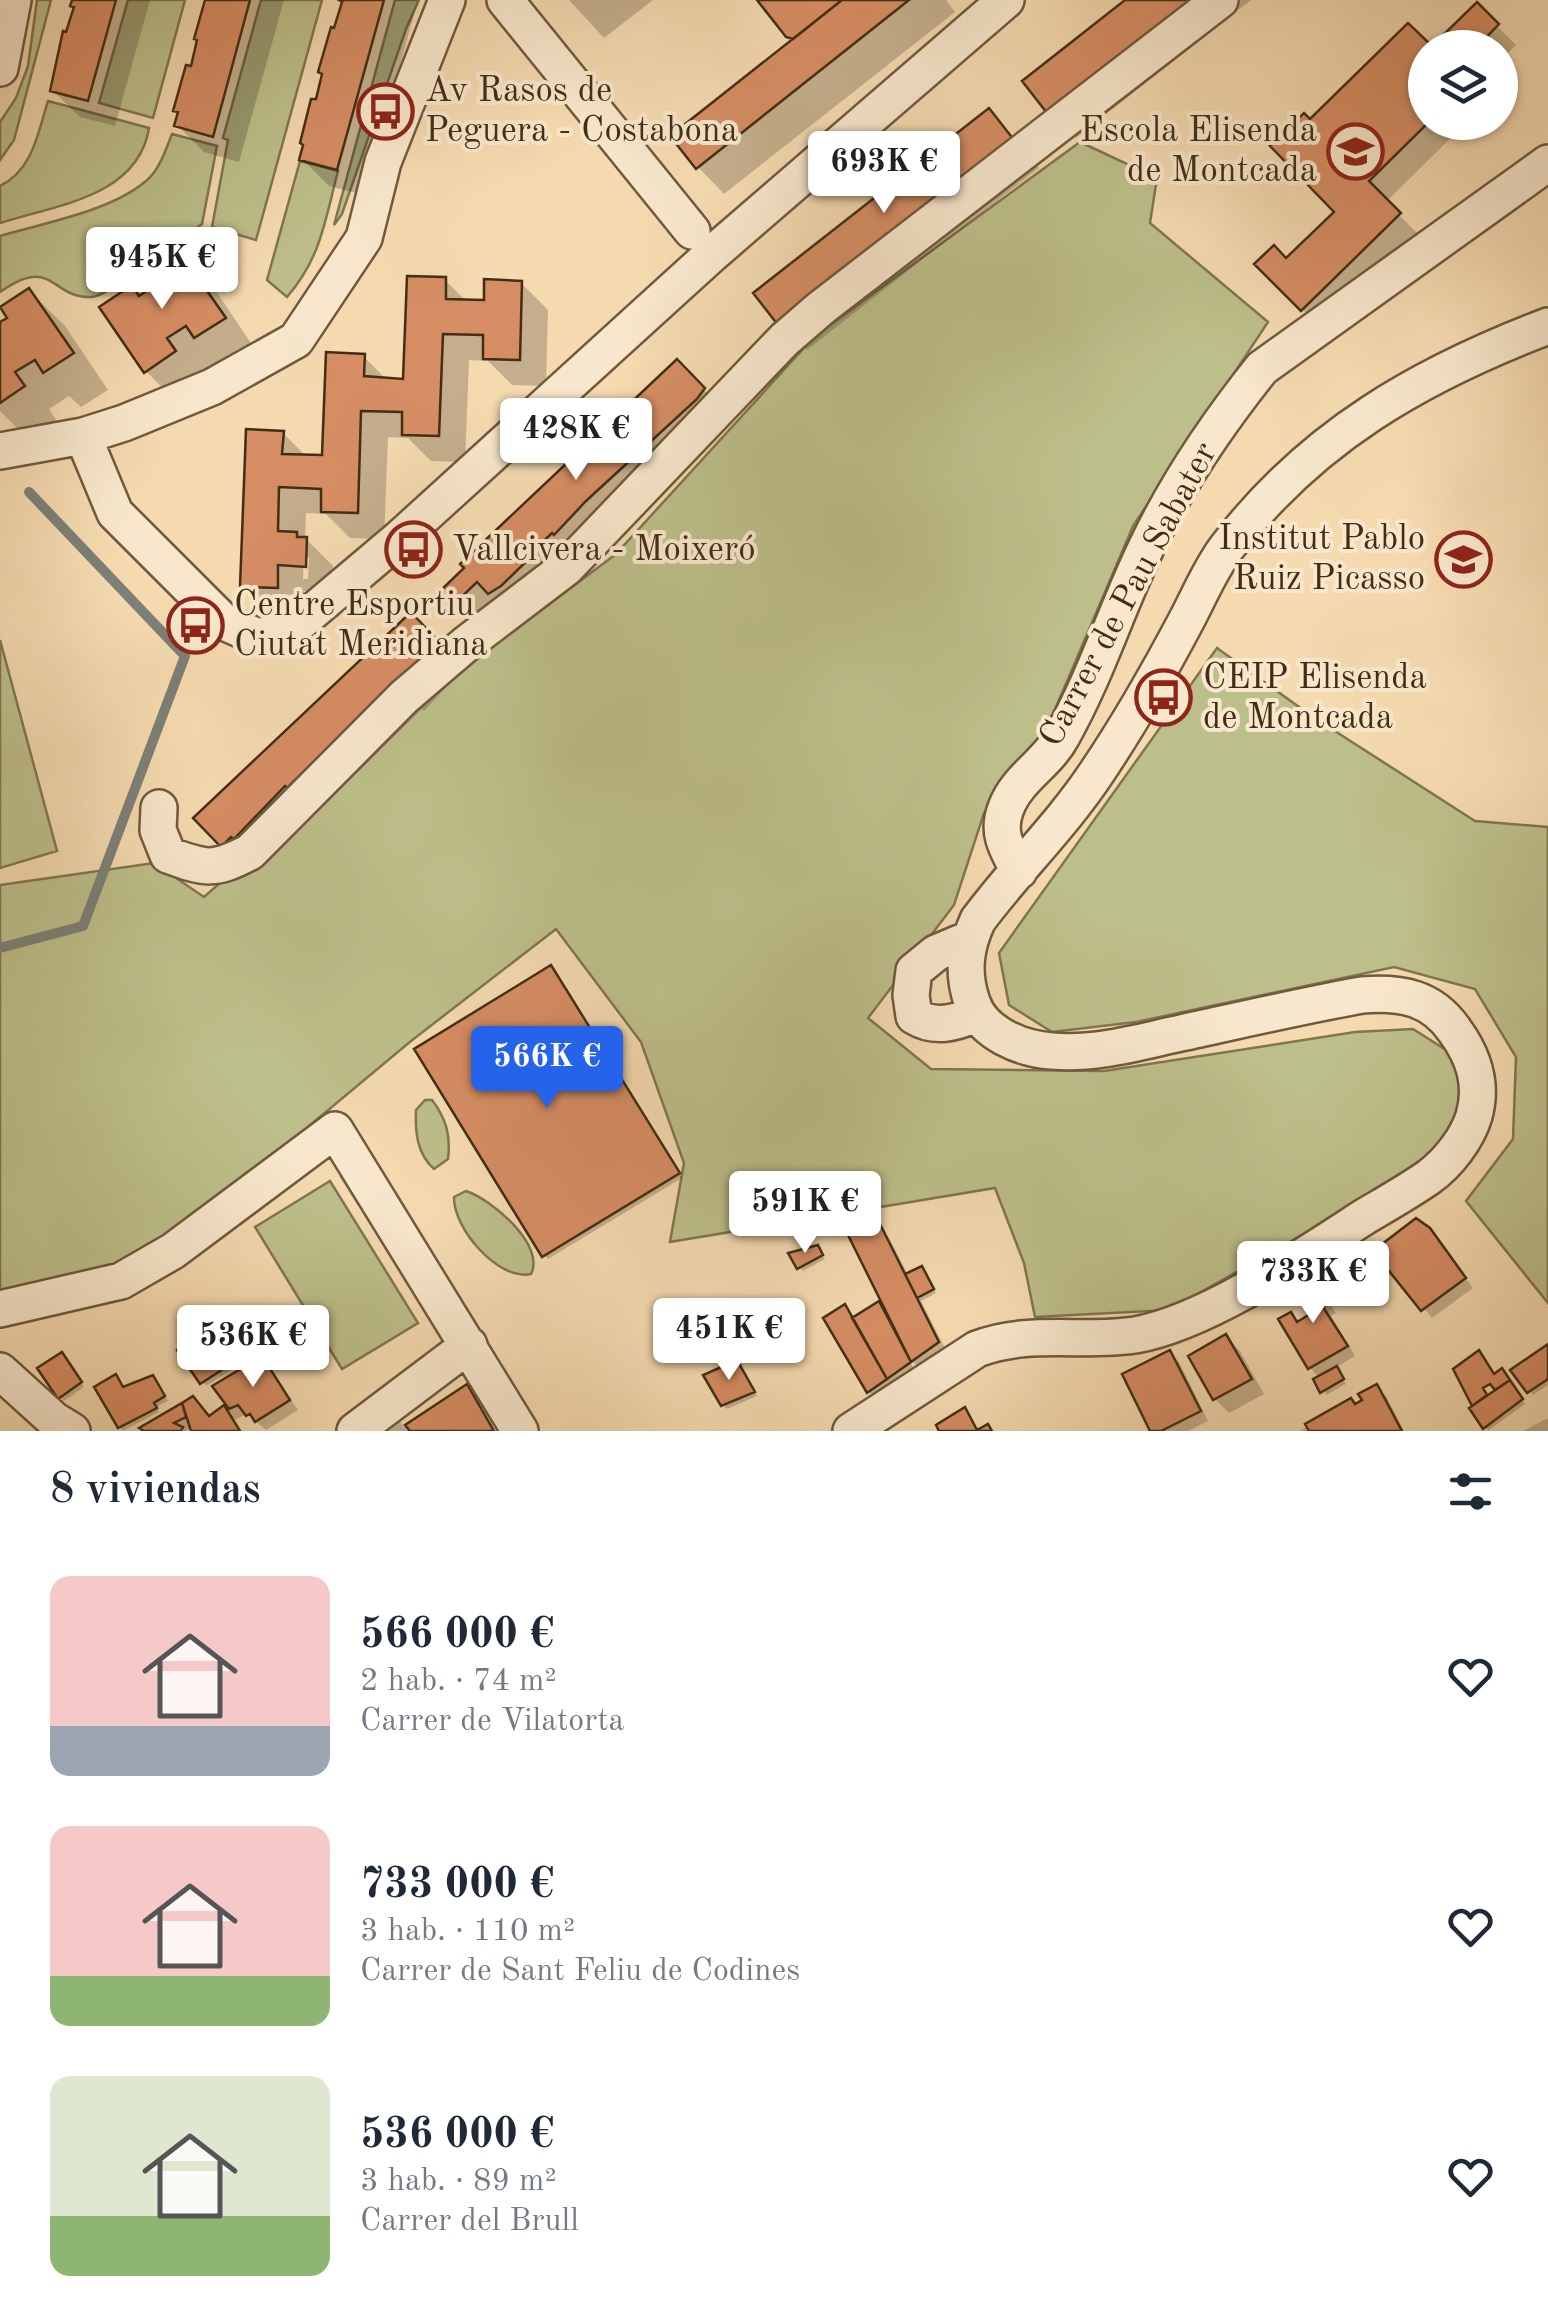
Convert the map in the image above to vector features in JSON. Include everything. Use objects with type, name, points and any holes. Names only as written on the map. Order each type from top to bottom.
[{"type":"street","points":[[0,68],[13,0]]},
{"type":"street","points":[[0,450],[84,436],[212,387],[296,340],[364,238],[383,162],[447,0]]},
{"type":"street","points":[[505,0],[692,231]]},
{"type":"street","points":[[84,436],[116,513],[224,622],[258,637],[292,629],[401,537],[711,255],[1006,0]]},
{"type":"street","points":[[159,808],[158,830],[168,855],[192,864],[220,867],[250,852],[404,697],[568,566],[808,318],[1220,0]]},
{"type":"street","name":"Carrer de Pau Sabater","points":[[1020,871],[1000,832],[1006,808],[1020,784],[1060,742],[1147,546],[1230,408],[1262,368],[1548,163]]},
{"type":"street","points":[[852,1431],[976,1349],[997,1341],[1032,1336],[1137,1334],[1205,1311],[1317,1248],[1430,1176],[1462,1141],[1474,1117],[1478,1085],[1474,1061],[1448,1020],[1426,1002],[1393,993],[1322,1002],[1123,1046],[1054,1052],[1002,1038],[976,1014],[965,963],[969,939],[997,895],[1099,770],[1226,549],[1278,486],[1362,417],[1409,388],[1468,358],[1548,326]]},
{"type":"street","points":[[969,939],[951,944],[914,971],[910,995],[914,1016],[925,1023],[958,1022],[976,1014]]},
{"type":"street","points":[[0,1309],[121,1281],[185,1242],[335,1130],[520,1431]]},
{"type":"street","points":[[355,1431],[469,1345]]},
{"type":"street","points":[[0,1371],[38,1407],[72,1431]]},
{"type":"green space","points":[[37,0],[51,0],[14,140],[0,160],[0,122],[16,98],[28,66]]},
{"type":"green space","points":[[128,0],[185,0],[153,118],[99,103]]},
{"type":"green space","points":[[261,0],[322,0],[256,240],[212,227],[228,140],[223,138]]},
{"type":"green space","points":[[395,0],[419,0],[342,214],[334,225]]},
{"type":"green space","points":[[48,101],[149,128],[142,151],[112,184],[91,195],[0,223],[0,186],[27,160]]},
{"type":"green space","points":[[172,134],[217,146],[202,224],[102,294],[78,296],[42,277],[18,281],[0,292],[0,236],[76,215],[131,191],[155,171]]},
{"type":"green space","points":[[1080,142],[1157,178],[1150,223],[1268,322],[1133,526],[1045,733],[984,813],[954,905],[868,1018],[931,1069],[1104,1071],[1355,1032],[1413,1029],[1457,1057],[1461,1106],[1441,1157],[1169,1310],[1035,1317],[1024,1263],[995,1188],[670,1242],[684,1163],[641,1042],[556,929],[411,1041],[194,1222],[128,1264],[0,1291],[0,885],[154,863],[204,897],[472,662],[616,554],[814,337]]},
{"type":"green space","points":[[300,161],[338,171],[315,253],[287,297],[267,280]]},
{"type":"green space","points":[[0,640],[57,851],[0,868]]},
{"type":"green space","points":[[1217,648],[1313,717],[1475,821],[1548,827],[1548,1303],[1466,1201],[1513,1139],[1516,1057],[1475,989],[1394,967],[1136,1022],[1052,1032],[1009,1005],[999,953]]},
{"type":"green space","points":[[425,1100],[432,1100],[437,1107],[448,1135],[448,1159],[434,1169],[424,1157],[417,1134],[416,1110]]},
{"type":"green space","points":[[330,1181],[418,1323],[342,1369],[255,1227]]},
{"type":"green space","points":[[466,1191],[502,1213],[524,1237],[534,1262],[531,1274],[505,1269],[469,1237],[454,1197]]},
{"type":"building","points":[[72,0],[116,0],[88,101],[50,91],[63,31],[66,32],[74,7],[70,6]]},
{"type":"building","points":[[205,0],[250,0],[213,137],[174,126],[178,112],[173,111],[186,65],[191,66]]},
{"type":"building","points":[[339,0],[384,0],[337,170],[299,160],[311,99],[316,99],[322,74],[318,72],[342,2]]},
{"type":"building","points":[[757,0],[842,0],[793,39],[786,37]]},
{"type":"building","points":[[842,0],[909,0],[696,169],[670,136]]},
{"type":"building","points":[[1125,0],[1194,0],[1047,113],[1022,81]]},
{"type":"building","points":[[1477,2],[1499,24],[1493,30],[1448,30]]},
{"type":"building","points":[[1408,23],[1415,30],[1408,30],[1411,140],[1369,181],[1401,213],[1301,311],[1254,264],[1274,245],[1286,258],[1334,212],[1270,146],[1304,113],[1310,119]]},
{"type":"building","points":[[989,108],[1014,140],[778,325],[753,293]]},
{"type":"building","points":[[180,252],[226,318],[194,338],[186,326],[167,338],[176,351],[144,373],[99,307],[132,285],[139,296],[157,284],[151,273]]},
{"type":"building","points":[[407,276],[446,277],[446,299],[484,300],[484,279],[522,281],[520,360],[483,359],[483,335],[443,334],[439,436],[402,435],[402,412],[361,411],[358,513],[321,512],[321,489],[279,487],[278,531],[307,537],[306,567],[278,565],[278,588],[240,587],[246,429],[284,431],[282,454],[322,455],[326,352],[365,354],[364,376],[403,379]]},
{"type":"building","points":[[29,288],[74,353],[43,373],[35,360],[15,372],[25,386],[0,403],[0,322],[7,318],[0,307]]},
{"type":"building","points":[[677,359],[705,388],[697,399],[533,551],[501,586],[488,594],[477,582],[451,607],[438,593],[464,568],[460,564]]},
{"type":"building","points":[[411,612],[438,641],[430,653],[221,847],[193,818]]},
{"type":"building","points":[[551,965],[680,1173],[542,1257],[414,1049]]},
{"type":"building","points":[[1416,1218],[1430,1228],[1466,1278],[1421,1311],[1373,1251]]},
{"type":"building","points":[[881,1226],[939,1342],[911,1362],[848,1235]]},
{"type":"building","points":[[818,1245],[823,1255],[797,1269],[788,1253]]},
{"type":"building","points":[[922,1266],[934,1289],[917,1298],[905,1274]]},
{"type":"building","points":[[1310,1271],[1329,1303],[1323,1307],[1348,1346],[1308,1369],[1278,1319],[1291,1312],[1297,1322],[1315,1311],[1293,1280]]},
{"type":"building","points":[[879,1301],[911,1362],[887,1379],[852,1318]]},
{"type":"building","points":[[845,1304],[887,1379],[867,1393],[823,1318]]},
{"type":"building","points":[[210,1328],[234,1362],[200,1384],[177,1350]]},
{"type":"building","points":[[1226,1334],[1252,1379],[1213,1400],[1188,1356]]},
{"type":"building","points":[[1548,1344],[1548,1379],[1527,1393],[1510,1370]]},
{"type":"building","points":[[1170,1350],[1201,1411],[1161,1431],[1150,1431],[1122,1374]]},
{"type":"building","points":[[1479,1350],[1494,1374],[1502,1368],[1510,1380],[1495,1390],[1490,1384],[1483,1388],[1487,1395],[1472,1406],[1453,1369]]},
{"type":"building","points":[[62,1352],[82,1382],[58,1399],[37,1368]]},
{"type":"building","points":[[262,1356],[290,1400],[255,1422],[238,1405],[229,1409],[212,1386]]},
{"type":"building","points":[[737,1360],[755,1392],[721,1406],[703,1375]]},
{"type":"building","points":[[1337,1366],[1344,1379],[1320,1393],[1313,1379]]},
{"type":"building","points":[[116,1374],[123,1387],[153,1375],[165,1396],[154,1403],[157,1408],[118,1428],[94,1387]]},
{"type":"building","points":[[1510,1380],[1523,1399],[1483,1429],[1469,1408]]},
{"type":"building","points":[[467,1384],[494,1431],[410,1431],[405,1425]]},
{"type":"building","points":[[1377,1384],[1402,1431],[1309,1431],[1305,1424],[1351,1398],[1355,1404],[1362,1400],[1358,1394]]},
{"type":"building","points":[[193,1396],[209,1416],[224,1405],[240,1431],[191,1431],[182,1403]]},
{"type":"building","points":[[182,1403],[186,1417],[174,1423],[183,1427],[181,1431],[139,1428]]},
{"type":"building","points":[[965,1407],[977,1430],[988,1424],[992,1431],[939,1431],[936,1425]]},
{"type":"waterway","points":[[0,948],[83,926],[185,656],[29,492]]},
{"type":"place","name":"Av Rasos de Peguera - Costabona","points":[[386,111]]},
{"type":"place","name":"Escola Elisenda de Montcada","points":[[1356,151]]},
{"type":"place","name":"Vallcivera - Moixeró","points":[[413,550]]},
{"type":"place","name":"Institut Pablo Ruiz Picasso","points":[[1464,559]]},
{"type":"place","name":"Centre Esportiu Ciutat Meridiana","points":[[195,625]]},
{"type":"place","name":"CEIP Elisenda de Montcada","points":[[1164,698]]}]
